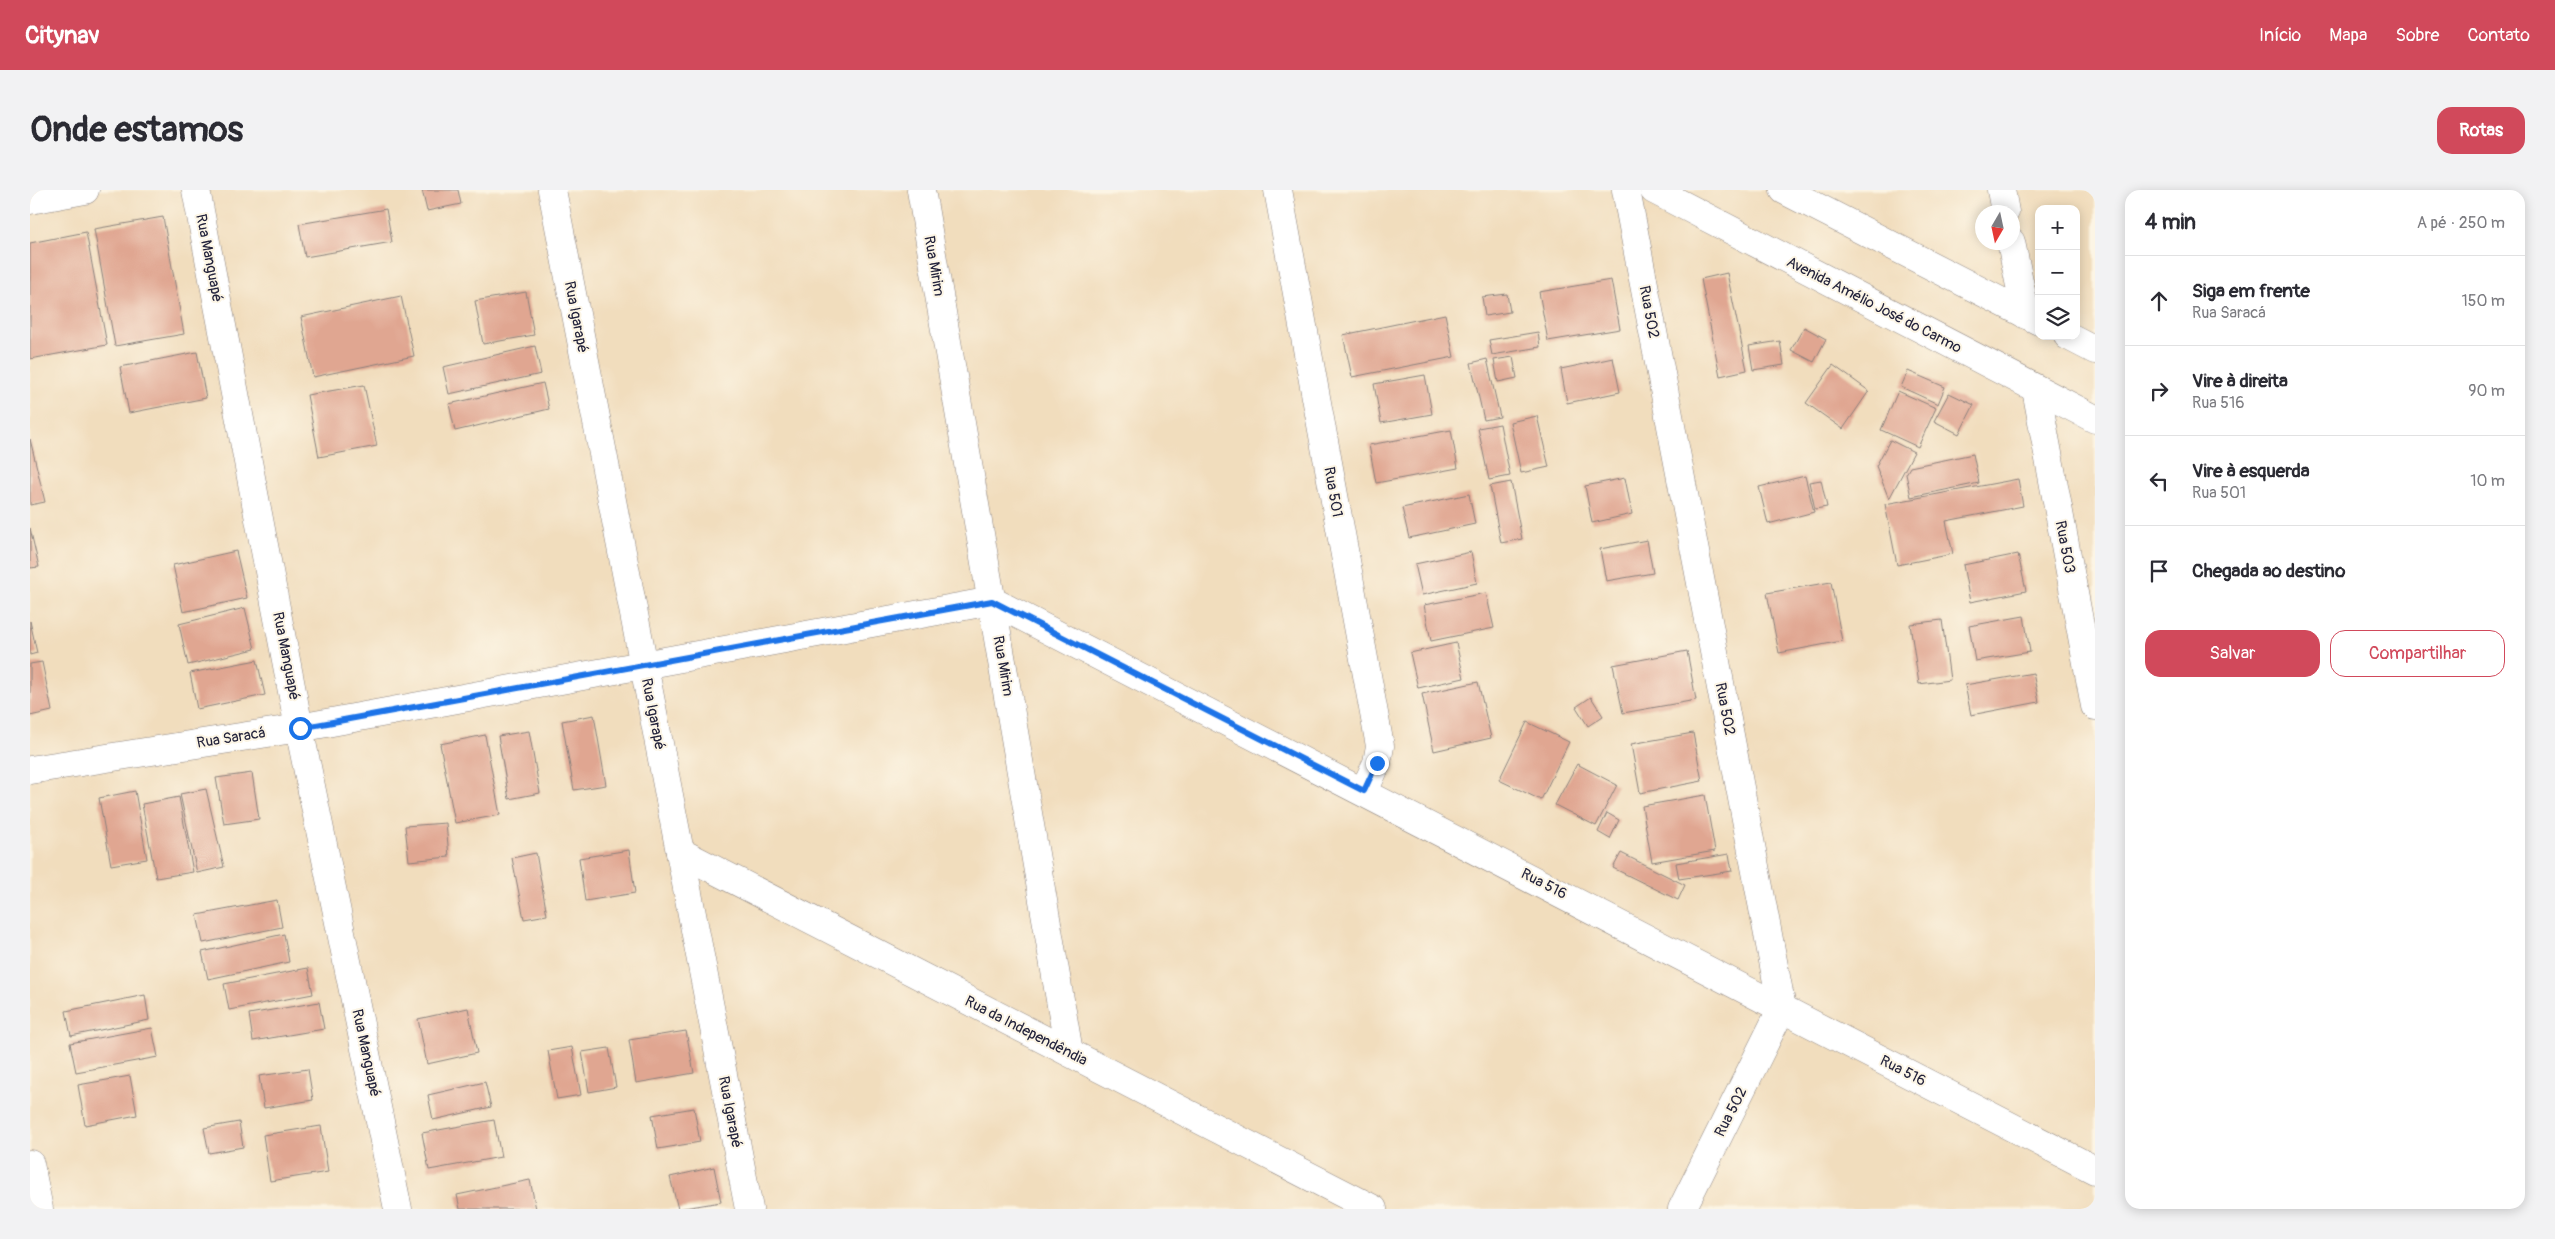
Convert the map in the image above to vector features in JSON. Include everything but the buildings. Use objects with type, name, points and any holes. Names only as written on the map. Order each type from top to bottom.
[{"type":"street","points":[[30,200],[85,190]]},
{"type":"street","name":"Rua Manguapé","points":[[196,190],[300,728],[398,1209]]},
{"type":"street","name":"Rua Igarapé","points":[[552,190],[749,1209]]},
{"type":"street","name":"Rua Mirim","points":[[921,190],[1069,1052]]},
{"type":"street","name":"Rua 501","points":[[1278,190],[1380,746],[1377,763],[1364,791]]},
{"type":"street","name":"Rua 502","points":[[1626,190],[1782,1008],[1682,1209]]},
{"type":"street","name":"Avenida Amélio José do Carmo","points":[[1654,190],[2095,419]]},
{"type":"street","points":[[1784,190],[2032,318]]},
{"type":"street","points":[[2001,190],[2004,205]]},
{"type":"street","points":[[2013,250],[2032,318]]},
{"type":"street","points":[[2076,340],[2095,350]]},
{"type":"street","name":"Rua 503","points":[[2036,389],[2095,706]]},
{"type":"street","name":"Rua Saracá","points":[[30,770],[300,728],[992,601]]},
{"type":"street","name":"Rua 516","points":[[992,601],[1364,791],[2095,1170]]},
{"type":"street","name":"Rua da Independêndia","points":[[680,852],[1373,1209]]},
{"type":"street","points":[[30,1164],[39,1209]]},
{"type":"route","points":[[300,728],[992,601],[1364,791],[1377,763]]}]
